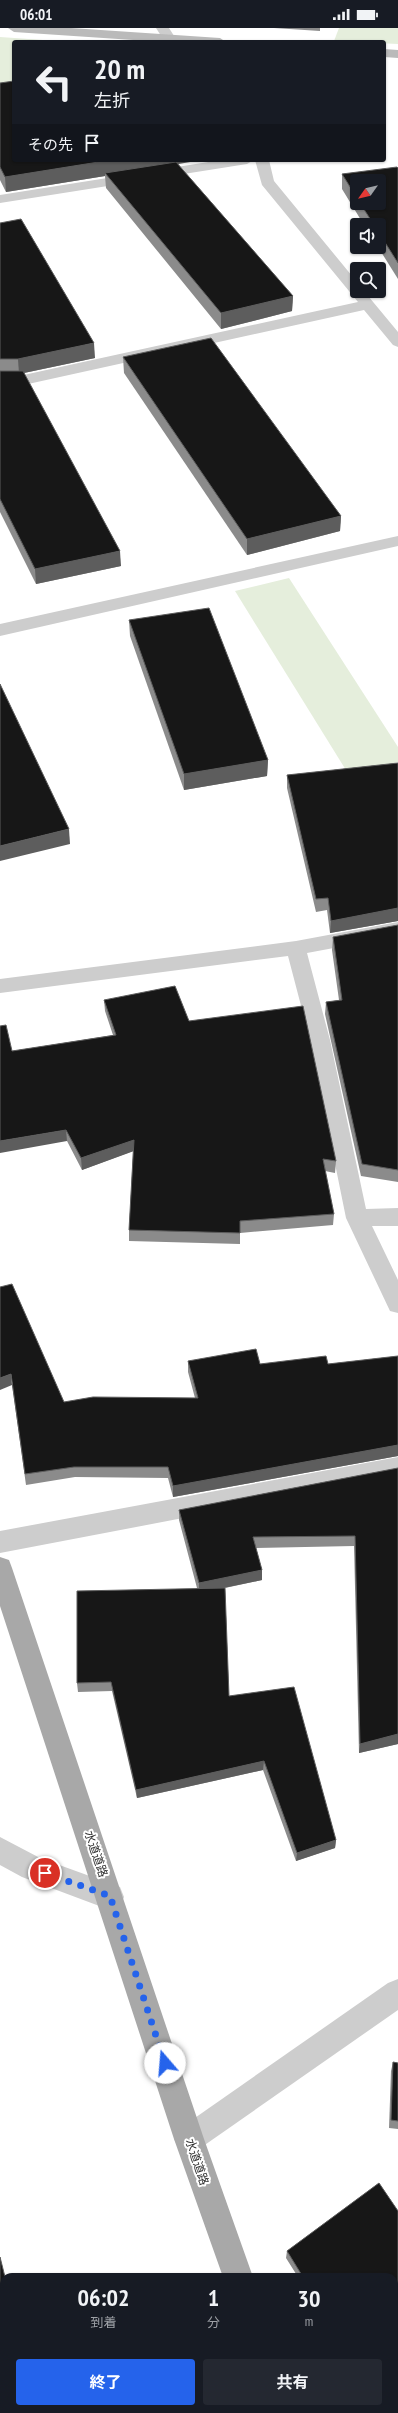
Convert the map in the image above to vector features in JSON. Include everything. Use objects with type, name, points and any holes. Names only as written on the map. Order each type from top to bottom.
[{"type":"main road","name":"水道道路","points":[[0,1568],[110,1896],[189,2139],[237,2273]]},
{"type":"street","points":[[14,28],[187,40]]},
{"type":"street","points":[[162,28],[170,39]]},
{"type":"street","points":[[386,53],[398,54]]},
{"type":"street","points":[[0,199],[234,162]]},
{"type":"street","points":[[262,162],[266,182],[365,305],[398,342]]},
{"type":"street","points":[[0,381],[19,381],[365,305]]},
{"type":"street","points":[[0,630],[398,541]]},
{"type":"street","points":[[0,986],[296,948],[398,929]]},
{"type":"street","points":[[296,948],[320,1040],[357,1218],[398,1304]]},
{"type":"street","points":[[357,1218],[398,1218]]},
{"type":"street","points":[[0,1542],[398,1467]]},
{"type":"street","points":[[0,1850],[32,1868],[110,1896]]},
{"type":"street","points":[[189,2139],[398,1993]]},
{"type":"green space","points":[[339,28],[398,28],[398,44],[386,43],[386,40],[334,40]]},
{"type":"green space","points":[[0,37],[43,40],[12,40],[12,82],[0,83]]},
{"type":"green space","points":[[289,578],[398,747],[398,762],[349,775],[235,591]]},
{"type":"building","points":[[12,81],[12,162],[99,162],[5,177],[0,167],[0,83]]},
{"type":"building","points":[[176,162],[293,296],[221,313],[105,173]]},
{"type":"building","points":[[398,168],[398,263],[386,244],[386,218],[370,218],[364,210],[386,210],[386,174],[350,174],[350,187],[342,174]]},
{"type":"building","points":[[21,219],[94,343],[18,359],[0,359],[0,223]]},
{"type":"building","points":[[211,338],[341,516],[247,539],[123,357]]},
{"type":"building","points":[[0,371],[23,371],[120,551],[35,569],[0,499]]},
{"type":"building","points":[[209,608],[268,760],[184,774],[129,620]]},
{"type":"building","points":[[0,684],[69,829],[0,846]]},
{"type":"building","points":[[398,763],[398,908],[331,921],[328,898],[316,899],[287,775]]},
{"type":"building","points":[[398,925],[398,1170],[362,1164],[326,1002],[342,1000],[333,937]]},
{"type":"building","points":[[175,986],[189,1021],[303,1006],[336,1161],[323,1159],[334,1214],[240,1221],[240,1233],[129,1230],[134,1140],[81,1158],[66,1130],[0,1141],[0,1026],[6,1025],[12,1051],[116,1035],[104,1000]]},
{"type":"building","points":[[12,1284],[64,1402],[93,1397],[198,1398],[188,1361],[256,1349],[260,1364],[326,1356],[328,1364],[398,1356],[398,1445],[173,1486],[168,1467],[74,1467],[25,1474],[11,1374],[0,1378],[0,1287]]},
{"type":"building","points":[[398,1468],[398,1734],[360,1744],[355,1536],[253,1537],[262,1570],[199,1583],[179,1510]]},
{"type":"building","points":[[225,1588],[229,1696],[294,1687],[336,1840],[297,1853],[264,1761],[136,1790],[111,1682],[77,1683],[77,1591]]},
{"type":"building","points":[[393,2062],[398,2063],[398,2121],[391,2120]]},
{"type":"building","points":[[379,2183],[398,2211],[398,2273],[301,2273],[287,2251]]},
{"type":"building","points":[[0,2257],[4,2273],[0,2273]]},
{"type":"route","points":[[45,1873],[110,1896],[165,2063]]}]
